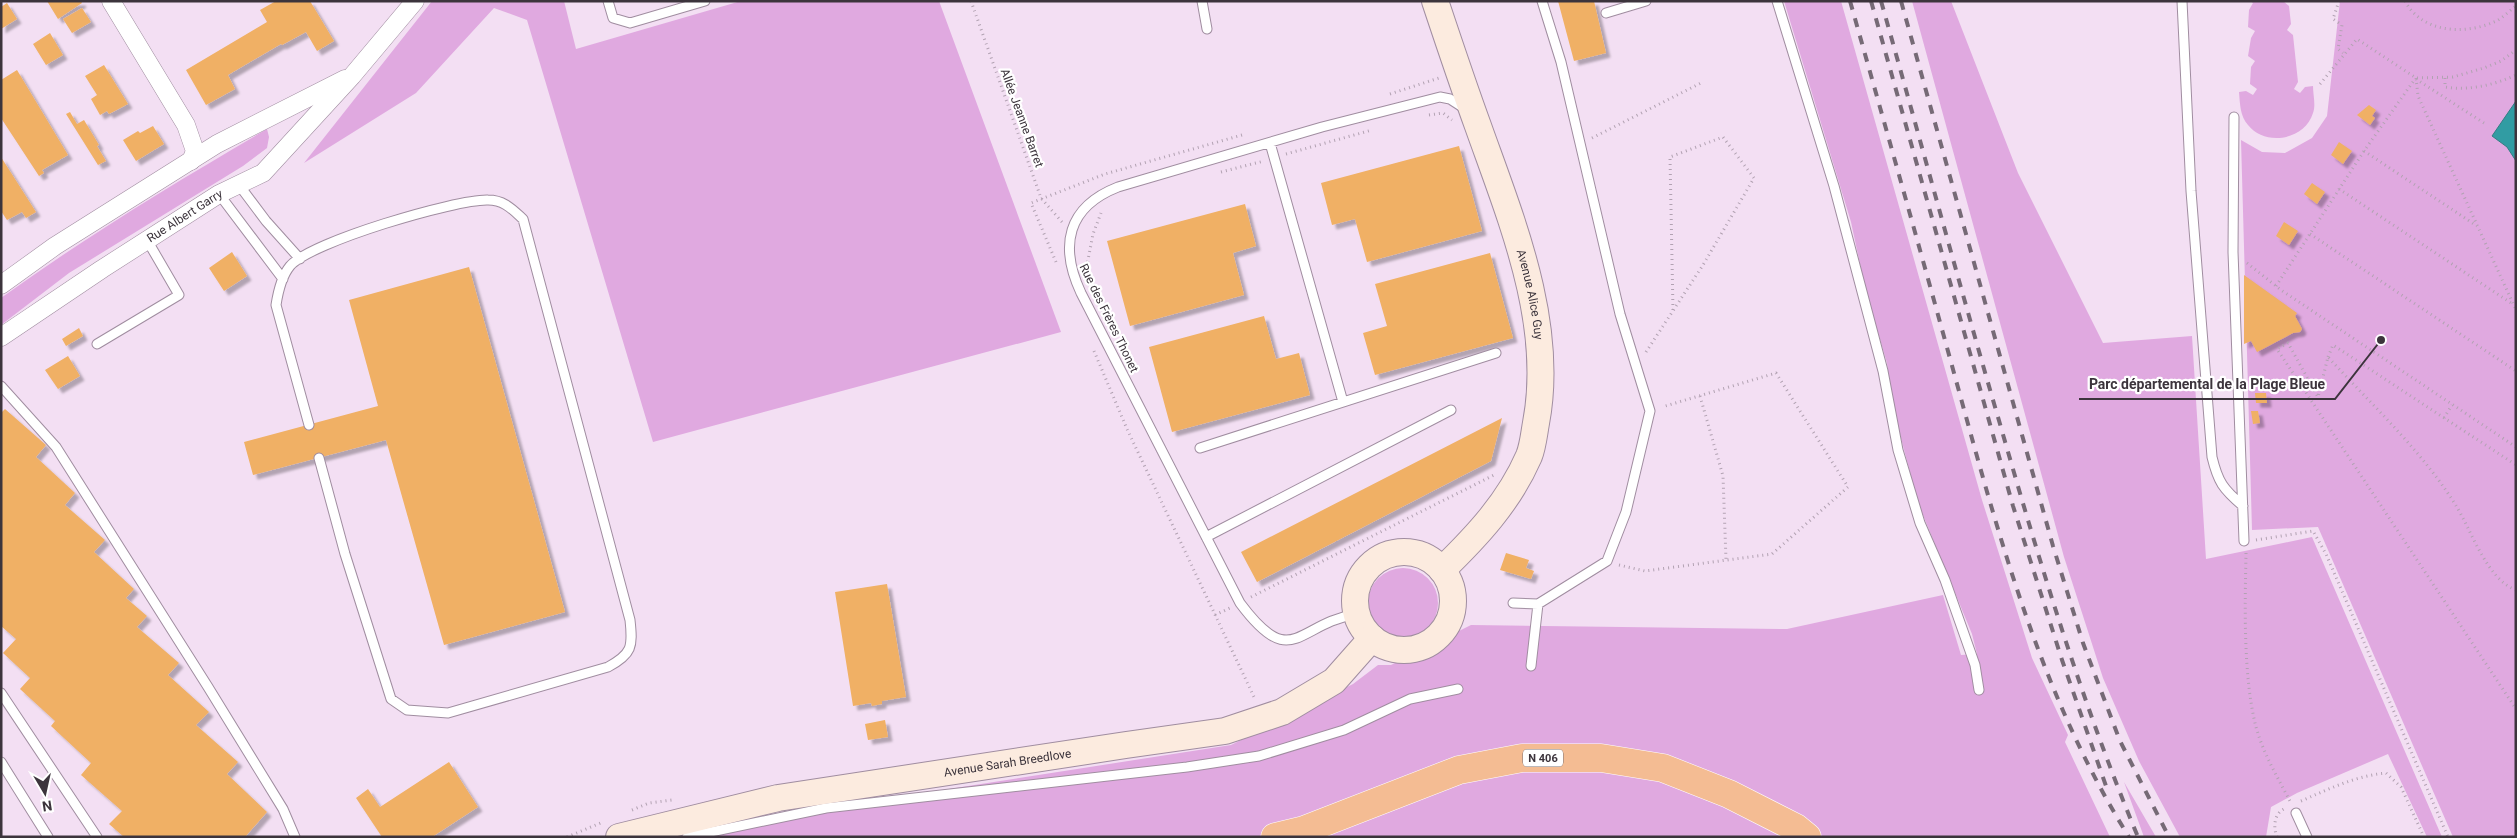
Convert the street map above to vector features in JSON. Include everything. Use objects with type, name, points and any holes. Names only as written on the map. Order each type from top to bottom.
[{"type":"highway","name":"N 406","points":[[1275,837],[1304,830],[1460,770],[1522,758],[1602,758],[1663,768],[1730,794],[1796,828],[1807,837]]},
{"type":"main road","name":"Avenue Alice Guy","points":[[1435,1],[1511,220],[1530,287],[1540,351],[1539,408],[1530,454],[1508,497],[1474,539],[1442,570]]},
{"type":"main road","points":[[1395,552],[1413,552],[1431,559],[1442,570],[1452,589],[1453,609],[1446,627],[1432,642],[1416,649],[1395,649],[1372,638],[1363,629],[1356,614],[1356,592],[1363,573],[1378,559],[1395,552]]},
{"type":"main road","name":"Avenue Sarah Breedlove","points":[[616,827],[778,798],[1126,744],[1225,732],[1282,712],[1334,681],[1372,638]]},
{"type":"street","points":[[111,1],[186,125],[195,151],[190,161]]},
{"type":"street","name":"Rue Albert Garry","points":[[1,338],[219,194],[262,173],[352,76],[415,1]]},
{"type":"street","name":"Rue Albert Garry","points":[[1,286],[54,246],[217,144],[352,76]]},
{"type":"lane","points":[[608,1],[614,18],[630,23],[705,1]]},
{"type":"lane","points":[[1202,1],[1207,29]]},
{"type":"lane","points":[[1513,603],[1538,604],[1607,561],[1626,512],[1650,411],[1620,314],[1561,62],[1542,1]]},
{"type":"lane","points":[[1606,13],[1646,1]]},
{"type":"lane","points":[[1777,1],[1834,186],[1883,371],[1898,450],[1920,523],[1945,580],[1975,665],[1979,690]]},
{"type":"lane","points":[[2182,1],[2191,191],[2212,457],[2216,476],[2224,490],[2243,506]]},
{"type":"lane","name":"Rue des Frères Thonet","points":[[1356,614],[1335,617],[1314,631],[1289,641],[1277,640],[1253,620],[1240,603],[1075,280],[1069,266],[1068,248],[1071,232],[1078,218],[1101,194],[1270,143],[1440,97],[1460,105],[1475,118]]},
{"type":"lane","points":[[2234,117],[2233,252],[2244,541]]},
{"type":"lane","points":[[1270,143],[1343,402]]},
{"type":"lane","points":[[239,185],[266,221],[300,259]]},
{"type":"lane","points":[[219,194],[283,279]]},
{"type":"lane","points":[[309,425],[276,305],[283,279],[290,266],[312,250],[371,228],[468,201],[489,200],[507,204],[523,220],[630,620],[633,642],[625,658],[608,668],[448,712],[407,710],[391,699],[345,554],[319,458]]},
{"type":"lane","points":[[97,344],[179,295],[148,240]]},
{"type":"lane","points":[[1200,448],[1496,353]]},
{"type":"lane","points":[[3,390],[56,447],[283,809],[295,837]]},
{"type":"lane","points":[[1206,537],[1451,410]]},
{"type":"lane","points":[[1531,666],[1538,604]]},
{"type":"lane","points":[[687,837],[826,808],[1186,767],[1259,756],[1344,730],[1410,699],[1458,689]]},
{"type":"lane","points":[[1,693],[97,837]]},
{"type":"lane","points":[[1,762],[48,837]]},
{"type":"lane","points":[[2294,809],[2307,837]]},
{"type":"path","name":"Allée Jeanne Barret","points":[[971,1],[1041,198],[1071,232]]},
{"type":"path","points":[[2339,1],[2333,19],[2342,25],[2338,49],[2343,53]]},
{"type":"path","points":[[2405,1],[2408,8],[2423,21],[2453,30],[2478,27],[2496,22],[2516,6]]},
{"type":"path","points":[[2320,84],[2343,53],[2357,39],[2486,124]]},
{"type":"path","points":[[2416,78],[2444,78],[2484,68],[2501,61],[2516,50]]},
{"type":"path","points":[[2444,78],[2445,87],[2454,88],[2500,82],[2516,75]]},
{"type":"path","points":[[2276,286],[2364,151],[2416,78]]},
{"type":"path","points":[[2416,78],[2418,96],[2515,308]]},
{"type":"path","points":[[1580,144],[1703,82]]},
{"type":"path","points":[[1636,367],[1673,311],[1754,178],[1723,137],[1670,158],[1673,311]]},
{"type":"path","points":[[2364,151],[2477,226]]},
{"type":"path","points":[[1058,266],[1031,203],[1074,188]]},
{"type":"path","points":[[2339,189],[2515,308]]},
{"type":"path","points":[[1094,286],[1087,265],[1093,234],[1103,208]]},
{"type":"path","points":[[2310,234],[2516,371]]},
{"type":"path","points":[[2233,252],[2276,286],[2516,447]]},
{"type":"path","points":[[2318,397],[2288,343],[2277,349],[2516,709]]},
{"type":"path","points":[[2315,407],[2333,344],[2516,465]]},
{"type":"path","points":[[1092,347],[1127,429],[1255,700],[1254,707]]},
{"type":"path","points":[[2328,357],[2424,462],[2455,504],[2492,571],[2516,590]]},
{"type":"path","points":[[1607,561],[1644,571],[1772,554],[1848,487],[1776,373],[1650,411]]},
{"type":"path","points":[[1700,396],[1723,476],[1726,560]]},
{"type":"path","points":[[2444,418],[2452,405]]},
{"type":"path","points":[[2294,809],[2256,728],[2251,692],[2245,614],[2246,552],[2244,541],[2313,531],[2326,554],[2448,837]]},
{"type":"path","points":[[1248,588],[1252,597]]},
{"type":"path","points":[[2277,837],[2275,821],[2280,811],[2294,809],[2344,782],[2370,774],[2386,772],[2401,787],[2424,837]]},
{"type":"path","points":[[630,810],[648,803],[678,799]]},
{"type":"path","points":[[567,837],[616,827]]},
{"type":"shaded area","points":[[432,1],[564,1],[576,49],[741,1],[939,1],[1061,332],[653,442],[527,20],[494,8],[416,93],[304,163]]},
{"type":"shaded area","points":[[1784,1],[1841,1],[1982,500],[2032,658],[2068,735],[2065,742],[2110,837],[687,837],[820,809],[1231,745],[1353,684],[1378,665],[1391,665],[1471,625],[1787,629],[1943,595],[1961,655],[1977,654],[1972,634],[1918,503],[1891,400],[1887,363],[1866,292],[1851,222]]},
{"type":"shaded area","points":[[1912,1],[1951,1],[2018,173],[2103,343],[2192,336],[2206,559],[2312,537],[2442,837],[2427,837],[2388,754],[2297,793],[2271,807],[2266,837],[2180,837],[2139,761],[2103,678],[2064,557]]},
{"type":"shaded area","points":[[2250,1],[2283,1],[2289,6],[2291,24],[2287,30],[2293,35],[2298,82],[2294,89],[2300,93],[2305,87],[2313,86],[2314,107],[2309,122],[2302,129],[2284,137],[2274,138],[2255,132],[2245,121],[2242,114],[2239,92],[2246,91],[2253,95],[2257,89],[2250,84],[2251,67],[2255,61],[2248,56],[2251,38],[2255,31],[2248,27],[2249,10],[2253,3]]},
{"type":"shaded area","points":[[2340,1],[2516,1],[2516,837],[2453,837],[2318,527],[2252,530],[2241,140],[2262,152],[2285,153],[2312,138],[2327,116]]},
{"type":"shaded area","points":[[267,129],[269,137],[267,148],[243,166],[69,273],[1,325],[1,298],[132,210]]},
{"type":"shaded area","points":[[1403,568],[1422,574],[1432,584],[1438,603],[1432,622],[1422,632],[1403,638],[1384,632],[1374,622],[1368,603],[1374,584],[1384,574]]},
{"type":"shaded area","points":[[2124,782],[2156,837],[2144,837]]},
{"type":"water","points":[[2516,101],[2516,161],[2507,147],[2492,136]]},
{"type":"building","points":[[47,1],[81,1],[82,3],[58,19]]},
{"type":"building","points":[[276,1],[310,1],[334,41],[317,51],[306,32],[281,44],[228,75],[235,89],[206,105],[186,70],[267,22],[260,10]]},
{"type":"building","points":[[1558,1],[1594,1],[1606,53],[1574,61]]},
{"type":"building","points":[[7,3],[17,19],[1,29],[1,7]]},
{"type":"building","points":[[82,8],[91,22],[72,33],[63,19]]},
{"type":"building","points":[[50,33],[63,55],[46,65],[33,44]]},
{"type":"building","points":[[104,65],[128,104],[109,114],[107,111],[100,115],[91,99],[97,95],[85,76]]},
{"type":"building","points":[[17,70],[68,155],[42,170],[44,173],[39,176],[1,118],[1,80]]},
{"type":"building","points":[[2369,105],[2376,110],[2372,116],[2375,118],[2370,125],[2357,115]]},
{"type":"building","points":[[70,112],[77,124],[84,120],[106,161],[98,165],[66,114]]},
{"type":"building","points":[[153,126],[164,144],[136,161],[123,140],[138,131],[140,133]]},
{"type":"building","points":[[2339,142],[2352,151],[2343,164],[2331,155]]},
{"type":"building","points":[[1459,146],[1482,231],[1367,262],[1355,219],[1332,225],[1321,183]]},
{"type":"building","points":[[1,157],[36,212],[26,218],[22,212],[7,220],[1,211]]},
{"type":"building","points":[[2312,183],[2325,192],[2317,204],[2304,194]]},
{"type":"building","points":[[1245,204],[1256,246],[1233,253],[1244,295],[1130,326],[1107,241]]},
{"type":"building","points":[[2284,222],[2298,231],[2289,245],[2276,236]]},
{"type":"building","points":[[232,252],[247,276],[224,291],[209,268]]},
{"type":"building","points":[[1490,253],[1513,338],[1375,375],[1363,333],[1387,326],[1375,284]]},
{"type":"building","points":[[469,267],[565,612],[444,645],[386,440],[253,475],[244,442],[378,406],[349,300]]},
{"type":"building","points":[[2244,275],[2297,313],[2295,316],[2302,329],[2300,332],[2293,333],[2257,352],[2251,341],[2244,344]]},
{"type":"building","points":[[1264,316],[1276,359],[1299,353],[1310,395],[1172,432],[1149,347]]},
{"type":"building","points":[[79,328],[83,336],[66,346],[62,339]]},
{"type":"building","points":[[68,356],[80,376],[58,389],[45,370]]},
{"type":"building","points":[[2255,393],[2266,393],[2267,403],[2256,403]]},
{"type":"building","points":[[5,409],[46,445],[36,457],[75,493],[65,505],[105,540],[94,552],[134,589],[126,598],[147,616],[137,627],[179,663],[168,675],[209,712],[196,725],[238,762],[227,774],[267,812],[245,837],[124,837],[109,824],[122,811],[81,775],[91,763],[51,726],[55,721],[20,689],[30,678],[3,653],[16,639],[1,626],[1,413]]},
{"type":"building","points":[[2251,411],[2258,411],[2260,423],[2253,424]]},
{"type":"building","points":[[1502,418],[1491,461],[1257,582],[1241,552]]},
{"type":"building","points":[[1506,553],[1529,560],[1526,568],[1534,571],[1531,579],[1500,570]]},
{"type":"building","points":[[887,584],[906,697],[882,701],[882,704],[872,706],[871,703],[853,706],[835,592]]},
{"type":"building","points":[[885,720],[888,737],[868,740],[865,724]]},
{"type":"building","points":[[449,762],[478,807],[432,837],[382,837],[356,798],[368,789],[380,807]]},
{"type":"railway","points":[[1850,1],[2005,553],[2046,670],[2070,727],[2098,783],[2129,837]]},
{"type":"railway","points":[[1871,1],[2013,506],[2062,660],[2106,786]]},
{"type":"railway","points":[[1881,1],[2046,581],[2098,736],[2138,837]]},
{"type":"railway","points":[[1901,1],[2053,546],[2083,643],[2120,741],[2169,837]]},
{"type":"place","name":"Parc départemental de la Plage Bleue","points":[[2381,340]]}]
